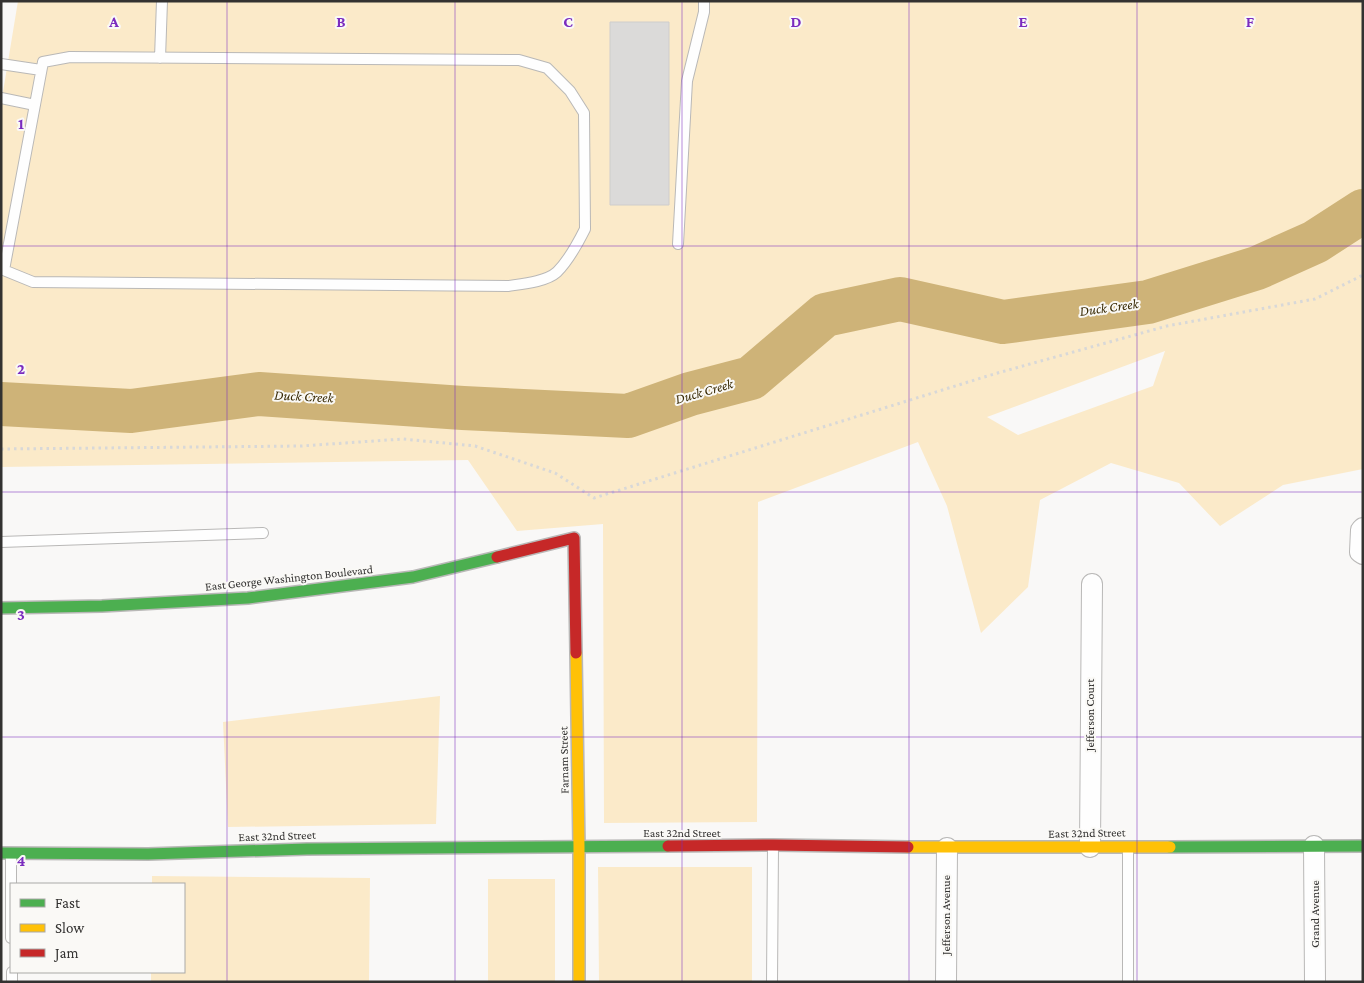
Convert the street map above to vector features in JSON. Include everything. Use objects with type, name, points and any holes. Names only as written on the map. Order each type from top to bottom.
[{"type":"street","points":[[1363,528],[1360,540],[1360,552],[1363,554]]},
{"type":"street","name":"East George Washington Boulevard","points":[[1,608],[102,606],[248,598],[413,577],[574,538]]},
{"type":"street","name":"Farnam Street","points":[[574,538],[579,847],[579,982]]},
{"type":"street","name":"Jefferson Court","points":[[1090,847],[1092,584]]},
{"type":"street","name":"Grand Avenue","points":[[1314,846],[1315,982]]},
{"type":"street","name":"East 32nd Street","points":[[6,853],[148,854],[307,849],[579,847],[1363,846]]},
{"type":"street","name":"Jefferson Avenue","points":[[946,982],[947,848]]},
{"type":"lane","points":[[160,58],[162,1]]},
{"type":"lane","points":[[678,244],[688,80],[704,12],[704,1]]},
{"type":"lane","points":[[70,57],[160,58],[519,60],[547,68],[570,92],[584,113],[586,229],[556,273],[535,281],[508,286],[33,282],[3,269],[43,62],[70,57]]},
{"type":"lane","points":[[1,64],[41,70]]},
{"type":"lane","points":[[1,98],[35,104]]},
{"type":"lane","points":[[1,542],[263,533]]},
{"type":"lane","points":[[772,982],[773,846]]},
{"type":"lane","points":[[1128,846],[1128,982]]},
{"type":"lane","points":[[6,853],[10,921]]},
{"type":"path","points":[[1,449],[301,446],[403,439],[475,446],[555,473],[594,498],[1002,371],[1167,326],[1315,299],[1363,275]]},
{"type":"shaded area","points":[[18,1],[1363,1],[1363,469],[1283,485],[1220,526],[1179,483],[1111,463],[1040,500],[1028,587],[981,633],[947,506],[918,442],[758,502],[757,822],[604,823],[603,524],[517,531],[468,460],[1,467],[1,104]],"holes":[[[1165,351],[1153,386],[1018,435],[987,417]]]},
{"type":"shaded area","points":[[440,696],[436,824],[228,827],[223,722]]},
{"type":"shaded area","points":[[598,867],[752,867],[752,982],[599,982]]},
{"type":"shaded area","points":[[152,876],[370,878],[369,982],[151,982],[151,973],[185,973],[185,883],[152,883]]},
{"type":"shaded area","points":[[488,879],[555,879],[555,982],[488,982]]},
{"type":"building","points":[[610,22],[669,22],[669,205],[610,205]]},
{"type":"waterway","name":"Duck Creek","points":[[1,404],[131,411],[259,394],[463,408],[628,416],[690,394],[751,378],[825,315],[900,299],[1003,322],[1148,302],[1257,268],[1315,242],[1363,211]]},
{"type":"traffic: fast","points":[[1,608],[102,606],[248,598],[413,577],[497,557]]},
{"type":"traffic: fast","points":[[1,853],[148,854],[307,849],[668,846]]},
{"type":"traffic: fast","points":[[1170,847],[1363,846]]},
{"type":"traffic: slow","points":[[576,653],[579,982]]},
{"type":"traffic: slow","points":[[908,847],[1170,847]]},
{"type":"traffic: jam","points":[[497,557],[574,538],[576,653]]},
{"type":"traffic: jam","points":[[668,846],[908,847]]}]
